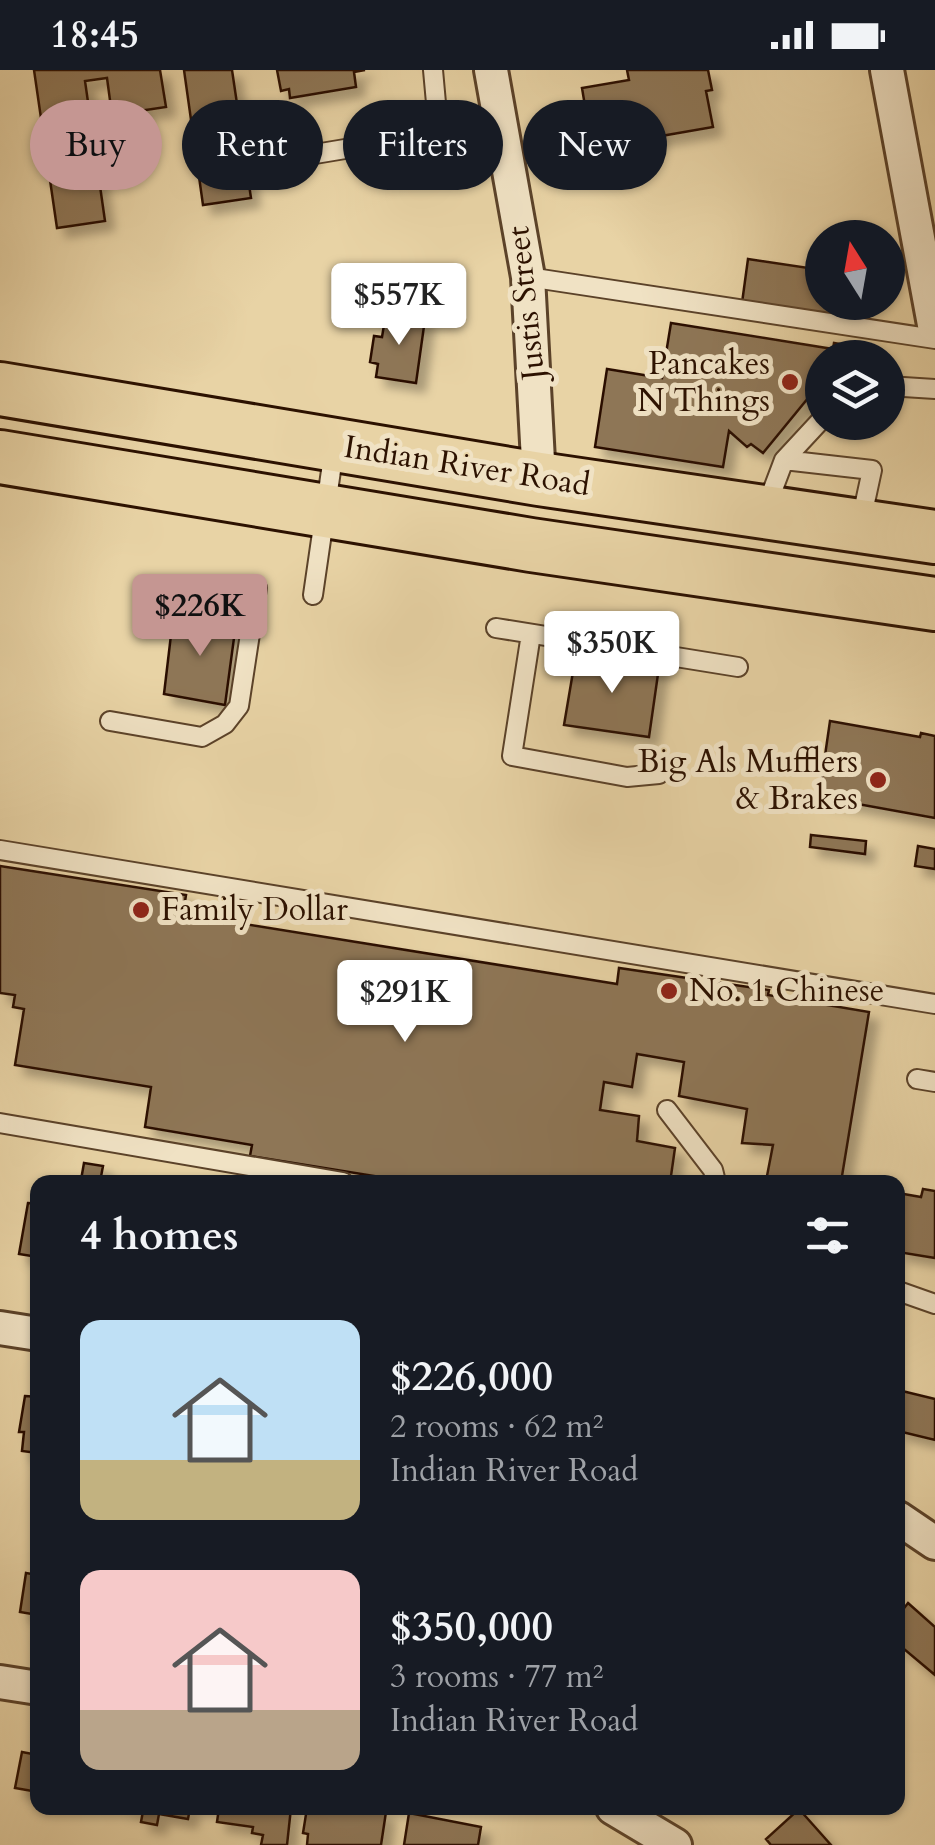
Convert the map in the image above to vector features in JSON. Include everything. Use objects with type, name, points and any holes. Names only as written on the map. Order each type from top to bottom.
[{"type":"main road","name":"Indian River Road","points":[[0,389],[539,479],[935,536]]},
{"type":"main road","name":"Indian River Road","points":[[0,457],[324,511],[935,604]]},
{"type":"street","name":"Justis Street","points":[[490,70],[528,277],[539,479]]},
{"type":"street","points":[[887,70],[935,330]]},
{"type":"street","points":[[0,1328],[30,1333]]},
{"type":"street","points":[[905,1523],[935,1544]]},
{"type":"street","points":[[0,1682],[30,1687]]},
{"type":"street","points":[[625,1815],[675,1845]]},
{"type":"lane","points":[[323,152],[381,142],[423,128],[436,103],[434,70]]},
{"type":"lane","points":[[528,277],[935,339]]},
{"type":"lane","points":[[905,387],[935,389]]},
{"type":"lane","points":[[764,512],[784,460],[805,437]]},
{"type":"lane","points":[[313,596],[335,445]]},
{"type":"lane","points":[[784,460],[872,470],[860,526]]},
{"type":"lane","points":[[110,721],[202,737],[224,724],[239,706],[257,588]]},
{"type":"lane","points":[[496,628],[738,668]]},
{"type":"lane","points":[[531,634],[512,756],[628,778],[658,774]]},
{"type":"lane","points":[[0,850],[935,1004]]},
{"type":"lane","points":[[668,1110],[714,1175]]},
{"type":"lane","points":[[0,1123],[302,1175]]},
{"type":"lane","points":[[905,1293],[935,1304]]},
{"type":"building","points":[[34,70],[160,70],[166,107],[162,108],[162,100],[110,100],[107,78],[85,81],[88,100],[38,100]]},
{"type":"building","points":[[184,70],[232,70],[236,100],[188,100]]},
{"type":"building","points":[[277,70],[365,70],[354,72],[356,87],[290,98],[289,89],[281,91]]},
{"type":"building","points":[[627,70],[708,70],[712,90],[706,91],[713,127],[667,135],[667,100],[584,100],[582,88],[629,80]]},
{"type":"building","points":[[51,190],[101,190],[105,221],[57,228]]},
{"type":"building","points":[[201,190],[250,190],[251,198],[203,205]]},
{"type":"building","points":[[748,259],[805,267],[805,312],[742,303]]},
{"type":"building","points":[[386,313],[425,319],[416,383],[376,377],[378,364],[370,362],[374,336],[382,337]]},
{"type":"building","points":[[671,323],[805,345],[805,402],[763,453],[751,444],[747,447],[729,431],[723,467],[595,447],[607,369],[662,378]]},
{"type":"building","points":[[178,613],[236,623],[225,705],[164,694],[173,618],[177,619]]},
{"type":"building","points":[[576,654],[659,667],[649,737],[564,725]]},
{"type":"building","name":"Big Als Mufflers & Brakes","points":[[830,721],[920,737],[921,733],[935,736],[935,818],[819,797]]},
{"type":"building","points":[[811,835],[866,841],[865,854],[810,847]]},
{"type":"building","points":[[918,846],[935,849],[935,869],[915,866]]},
{"type":"building","points":[[0,866],[186,895],[183,914],[617,984],[619,968],[769,990],[768,995],[869,1012],[842,1175],[767,1175],[773,1145],[742,1143],[747,1109],[679,1096],[684,1062],[637,1054],[632,1087],[604,1082],[600,1110],[639,1116],[637,1141],[675,1148],[671,1175],[368,1175],[250,1156],[252,1145],[145,1127],[151,1087],[15,1065],[24,1009],[13,1007],[15,995],[0,993]]},
{"type":"building","points":[[84,1163],[103,1166],[101,1175],[82,1175]]},
{"type":"building","points":[[923,1189],[935,1191],[935,1258],[905,1253],[905,1194],[921,1197]]},
{"type":"building","points":[[28,1203],[30,1203],[30,1256],[19,1254]]},
{"type":"building","points":[[905,1392],[935,1399],[935,1440],[905,1433]]},
{"type":"building","points":[[25,1396],[30,1396],[30,1452],[22,1451],[24,1432],[19,1432]]},
{"type":"building","points":[[26,1573],[30,1574],[30,1614],[20,1612]]},
{"type":"building","points":[[908,1603],[935,1627],[935,1675],[905,1650]]},
{"type":"building","points":[[22,1752],[30,1754],[30,1791],[15,1788]]},
{"type":"building","points":[[142,1815],[159,1815],[157,1825],[141,1822]]},
{"type":"building","points":[[218,1815],[290,1815],[287,1845],[261,1845],[263,1835],[252,1833],[253,1827],[217,1822]]},
{"type":"building","points":[[306,1815],[386,1815],[381,1845],[307,1845],[308,1834],[303,1833]]},
{"type":"building","points":[[409,1815],[481,1827],[478,1845],[404,1845]]},
{"type":"building","points":[[792,1815],[804,1815],[831,1845],[771,1845],[766,1839]]},
{"type":"place","name":"Pancakes N Things","points":[[790,382]]},
{"type":"place","name":"Big Als Mufflers & Brakes","points":[[878,780]]},
{"type":"place","name":"Family Dollar","points":[[141,910]]},
{"type":"place","name":"No. 1 Chinese","points":[[669,991]]}]
